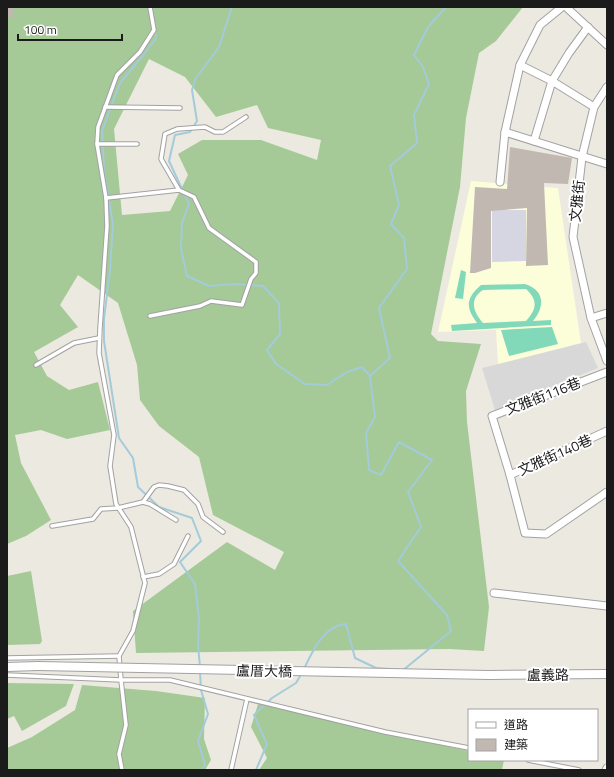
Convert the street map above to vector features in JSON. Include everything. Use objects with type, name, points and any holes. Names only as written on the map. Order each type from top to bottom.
[{"type":"street","points":[[500,182],[505,132],[520,65],[540,25],[562,7]]},
{"type":"street","points":[[566,7],[607,45]]},
{"type":"street","points":[[534,141],[552,81],[568,53],[588,27]]},
{"type":"street","points":[[520,65],[552,81],[594,106]]},
{"type":"street","name":"文雅街","points":[[607,87],[594,106],[582,157],[574,237],[591,318],[607,361]]},
{"type":"street","points":[[505,132],[607,164]]},
{"type":"street","points":[[591,318],[607,313]]},
{"type":"street","name":"文雅街116巷","points":[[510,475],[492,416],[607,372]]},
{"type":"street","name":"文雅街140巷","points":[[607,432],[510,475],[525,533],[546,534],[607,492]]},
{"type":"street","points":[[494,593],[607,606]]},
{"type":"street","name":"盧厝大橋","points":[[7,667],[38,666],[489,675]]},
{"type":"street","name":"盧義路","points":[[489,675],[607,674]]},
{"type":"lane","points":[[122,770],[119,754],[126,724],[119,656],[133,631],[145,583],[131,527],[116,504],[110,466],[114,435],[99,353],[107,226],[107,198],[98,144],[98,127],[117,76],[140,52],[154,30],[150,7]]},
{"type":"lane","points":[[106,107],[180,108]]},
{"type":"lane","points":[[180,191],[161,159],[165,134],[176,129],[205,127],[215,132],[223,132],[246,117]]},
{"type":"lane","points":[[98,144],[137,144]]},
{"type":"lane","points":[[107,198],[180,191],[188,194],[194,197],[209,228],[256,262],[256,273],[247,288],[242,305],[211,301],[200,306],[150,316]]},
{"type":"lane","points":[[36,365],[74,343],[99,338]]},
{"type":"lane","points":[[52,526],[93,519],[102,509],[118,508],[144,500],[154,487],[159,485],[184,490],[198,504],[203,517],[223,532]]},
{"type":"lane","points":[[144,500],[176,520]]},
{"type":"lane","points":[[143,576],[159,574],[174,564],[188,536]]},
{"type":"lane","points":[[7,658],[119,656]]},
{"type":"lane","points":[[7,675],[121,680],[170,680],[385,732],[468,748]]},
{"type":"lane","points":[[231,770],[247,698]]},
{"type":"lane","points":[[533,761],[579,770]]},
{"type":"shaded area","points":[[471,181],[558,188],[581,343],[498,364],[496,330],[438,332]]},
{"type":"shaded area","points":[[492,210],[526,210],[526,261],[492,262]]},
{"type":"shaded area","points":[[586,342],[598,368],[495,410],[482,368]]},
{"type":"green space","points":[[7,7],[523,7],[496,41],[479,53],[466,118],[460,187],[431,334],[438,341],[481,344],[466,391],[467,422],[489,607],[484,651],[449,649],[136,653],[133,611],[227,542],[275,570],[284,552],[213,515],[199,457],[159,426],[140,400],[137,365],[118,303],[78,275],[60,305],[78,327],[34,352],[47,376],[69,390],[98,382],[110,430],[67,439],[41,430],[15,435],[21,463],[51,520],[26,536],[7,544]],"holes":[[[149,59],[185,77],[216,117],[257,105],[268,128],[321,140],[317,160],[261,140],[202,140],[178,154],[188,175],[170,211],[122,215],[114,129]]]},
{"type":"green space","points":[[461,270],[466,272],[463,299],[455,298]]},
{"type":"green space","points":[[525,284],[532,287],[536,290],[541,300],[540,310],[533,321],[551,320],[551,325],[452,331],[451,325],[477,323],[473,318],[469,304],[472,295],[481,285]],"holes":[[[526,289],[533,297],[535,305],[530,317],[526,321],[483,323],[475,310],[474,301],[483,290]]]},
{"type":"green space","points":[[552,327],[558,344],[509,356],[501,330]]},
{"type":"green space","points":[[31,571],[42,641],[40,644],[7,645],[7,576]]},
{"type":"green space","points":[[7,683],[74,684],[66,706],[22,731],[14,716],[7,719]]},
{"type":"green space","points":[[82,685],[156,691],[205,698],[204,739],[211,760],[205,770],[7,770],[7,748],[32,737],[75,710]]},
{"type":"green space","points":[[258,704],[468,751],[468,761],[504,761],[502,770],[259,770],[267,758],[251,727]]},
{"type":"building","points":[[7,7],[13,7],[13,17],[7,17]]},
{"type":"building","points":[[510,147],[572,158],[568,184],[544,183],[548,265],[526,266],[527,208],[491,211],[491,268],[470,273],[475,187],[507,189]]},
{"type":"waterway","points":[[152,7],[155,26]]},
{"type":"waterway","points":[[232,7],[219,47],[196,78],[192,90],[197,121],[190,132],[175,135],[169,161],[189,204],[182,223],[181,249],[187,276],[209,286],[235,284],[263,286],[279,303],[280,334],[267,350],[276,364],[305,384],[327,385],[347,372],[362,367],[370,376]]},
{"type":"waterway","points":[[402,671],[451,631],[447,615],[398,561],[421,527],[408,492],[432,460],[399,442],[381,475],[369,470],[366,433],[375,417],[370,376],[390,358],[379,308],[407,269],[404,238],[391,224],[399,205],[390,166],[417,143],[414,115],[429,84],[423,67],[414,55],[428,27],[446,7]]},
{"type":"waterway","points":[[155,30],[156,38],[120,83],[102,131],[104,170],[113,224],[110,270],[104,319],[104,341],[119,438],[133,458],[138,487],[159,507],[192,518],[201,541],[180,562],[195,584],[199,619],[198,646],[200,667]]},
{"type":"waterway","points":[[304,669],[315,648],[325,634],[331,629],[346,624],[355,658],[376,668],[388,669]]},
{"type":"waterway","points":[[200,672],[201,690],[208,714],[198,741],[205,765],[201,770]]},
{"type":"waterway","points":[[256,770],[267,744],[254,715],[272,698],[296,683],[302,673]]}]
